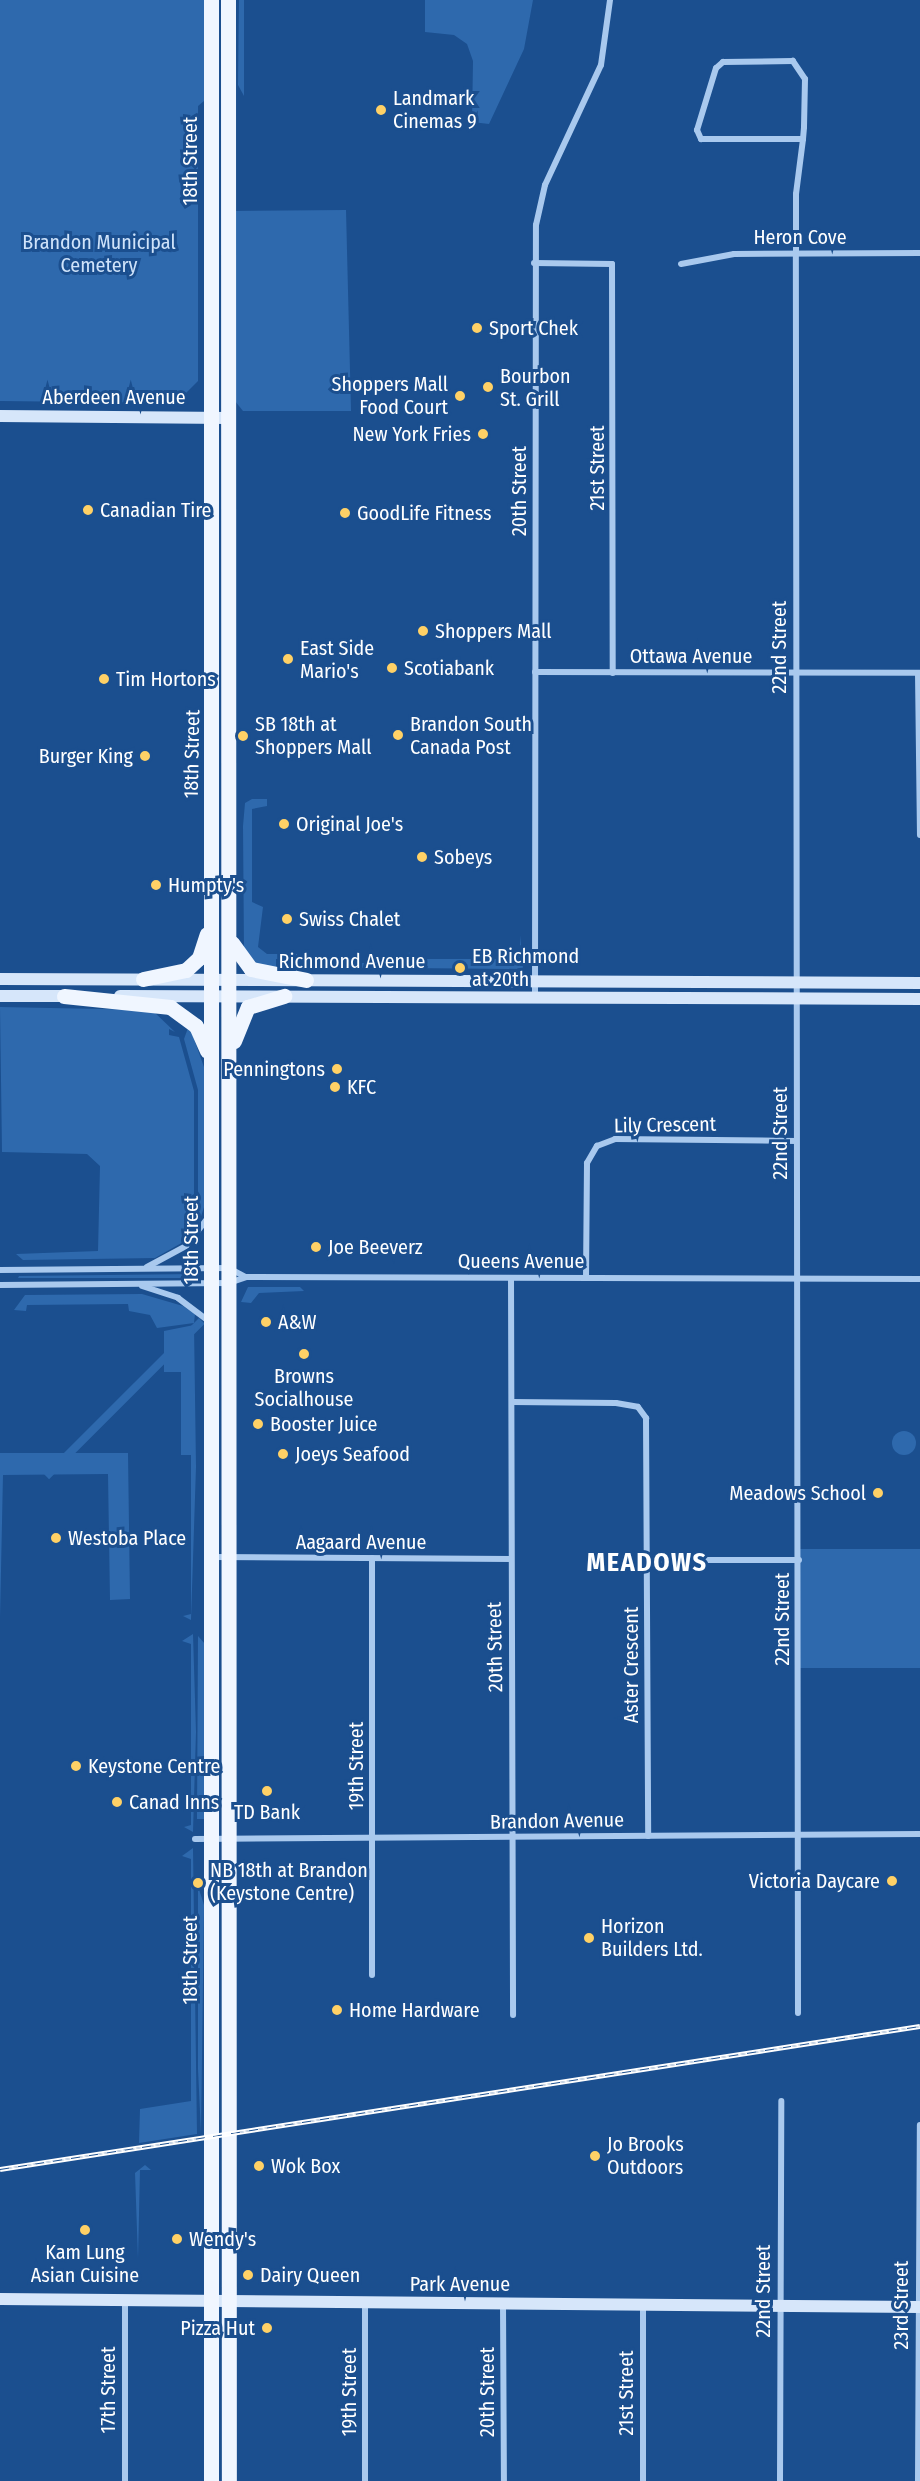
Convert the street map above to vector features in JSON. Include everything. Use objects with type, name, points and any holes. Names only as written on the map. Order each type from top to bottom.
[{"type":"main road","name":"18th Street","points":[[211,0],[212,1337],[211,1557],[203,1839],[211,2481]]},
{"type":"main road","name":"18th Street","points":[[228,0],[229,2481]]},
{"type":"main road","name":"Aberdeen Avenue","points":[[0,416],[228,418]]},
{"type":"main road","points":[[143,979],[179,974],[196,962],[212,899]]},
{"type":"main road","points":[[229,928],[235,953],[246,966],[306,980]]},
{"type":"main road","name":"Richmond Avenue","points":[[0,979],[920,983]]},
{"type":"main road","name":"Richmond Avenue","points":[[0,996],[920,999]]},
{"type":"main road","points":[[64,996],[179,1010],[201,1033],[212,1075]]},
{"type":"main road","points":[[229,1061],[245,1011],[284,996]]},
{"type":"main road","name":"Park Avenue","points":[[0,2299],[918,2307]]},
{"type":"street","name":"20th Street","points":[[535,997],[534,263],[545,185],[601,66],[610,0]]},
{"type":"street","name":"22nd Street","points":[[798,2013],[796,1833],[799,1560],[795,999],[796,254],[803,139],[801,67],[793,61],[723,62],[716,68],[697,130],[701,139],[803,139]]},
{"type":"street","name":"Heron Cove","points":[[681,264],[734,254],[920,253]]},
{"type":"street","name":"21st Street","points":[[534,263],[612,264],[613,673]]},
{"type":"street","name":"Ottawa Avenue","points":[[535,672],[919,673]]},
{"type":"street","points":[[919,673],[920,835]]},
{"type":"street","name":"Lily Crescent","points":[[586,1278],[587,1163],[597,1146],[615,1139],[796,1141]]},
{"type":"street","points":[[130,1269],[166,1260],[192,1241],[207,1218],[212,1191]]},
{"type":"street","points":[[0,1270],[130,1269],[246,1277]]},
{"type":"street","points":[[0,1285],[133,1284],[212,1276],[246,1277]]},
{"type":"street","name":"Queens Avenue","points":[[246,1277],[920,1279]]},
{"type":"street","name":"20th Street","points":[[511,1278],[513,2015]]},
{"type":"street","points":[[133,1284],[193,1307],[210,1323],[212,1337]]},
{"type":"street","name":"Aster Crescent","points":[[512,1402],[638,1407],[646,1418],[648,1438],[648,1836]]},
{"type":"street","name":"Aagaard Avenue","points":[[211,1557],[511,1559]]},
{"type":"street","name":"19th Street","points":[[372,1558],[372,1975]]},
{"type":"street","points":[[648,1560],[799,1560]]},
{"type":"street","name":"Brandon Avenue","points":[[203,1839],[512,1839],[796,1833],[920,1834]]},
{"type":"street","name":"22nd Street","points":[[780,2481],[781,2101]]},
{"type":"street","name":"23rd Street","points":[[918,2481],[919,2127]]},
{"type":"street","name":"17th Street","points":[[125,2300],[125,2481]]},
{"type":"street","name":"19th Street","points":[[365,2303],[366,2481]]},
{"type":"street","name":"20th Street","points":[[503,2303],[504,2481]]},
{"type":"street","name":"21st Street","points":[[643,2304],[643,2481]]},
{"type":"green space","name":"Brandon Municipal Cemetery","points":[[0,0],[205,0],[204,101],[198,106],[198,381],[176,403],[0,401]]},
{"type":"green space","points":[[239,0],[244,0],[244,96],[238,85]]},
{"type":"green space","points":[[425,0],[533,0],[524,49],[489,124],[472,122],[473,61],[467,44],[454,35],[425,32]]},
{"type":"green space","points":[[346,210],[351,411],[243,411],[235,401],[227,211]]},
{"type":"green space","points":[[252,799],[267,799],[267,806],[252,809],[252,902],[263,907],[258,947],[267,954],[297,954],[297,959],[276,959],[276,969],[260,966],[244,953],[243,826],[245,803]]},
{"type":"green space","points":[[520,935],[523,969],[408,968],[409,951],[410,959],[511,959],[511,951],[520,950]]},
{"type":"green space","points":[[383,956],[387,968],[281,969],[281,963],[382,963]]},
{"type":"green space","points":[[0,1007],[152,1010],[175,1032],[169,1029],[169,1035],[179,1037],[194,1091],[194,1232],[185,1241],[155,1258],[23,1260],[16,1254],[98,1251],[100,1166],[87,1154],[2,1152]]},
{"type":"green space","points":[[189,1025],[204,1067],[205,1204],[198,1226],[198,1090],[184,1039]]},
{"type":"green space","points":[[196,1274],[196,1278],[18,1278],[19,1276]]},
{"type":"green space","points":[[248,1287],[300,1287],[304,1291],[259,1293],[251,1303],[241,1302]]},
{"type":"green space","points":[[142,1294],[183,1306],[195,1314],[194,1323],[157,1328],[150,1315],[129,1311],[128,1304],[27,1305],[26,1311],[14,1310],[25,1295]]},
{"type":"green space","points":[[199,1318],[205,1324],[49,1479],[43,1474]]},
{"type":"green space","points":[[194,1325],[196,1467],[191,1620],[183,1616],[191,1614],[191,1455],[181,1455],[181,1372],[164,1372],[164,1331]]},
{"type":"green space","points":[[904,1431],[913,1434],[916,1443],[913,1452],[904,1455],[895,1452],[892,1443],[895,1434]]},
{"type":"green space","points":[[0,1453],[128,1453],[130,1599],[110,1600],[108,1474],[3,1475],[0,1618]]},
{"type":"green space","points":[[798,1549],[920,1549],[920,1668],[798,1668]]},
{"type":"green space","points":[[193,1634],[196,1732],[193,1832],[184,1827],[191,1825],[191,1644],[182,1641]]},
{"type":"green space","points":[[198,1636],[205,1644],[205,1819],[197,1819]]},
{"type":"green space","points":[[193,1848],[197,2134],[139,2143],[140,2109],[191,2101],[191,1859],[182,1856]]},
{"type":"green space","points":[[198,1886],[204,1905],[201,2134],[198,2069]]},
{"type":"green space","points":[[145,2165],[151,2170],[140,2170],[138,2259],[135,2173]]},
{"type":"railway","points":[[0,2169],[920,2026]]},
{"type":"place","name":"Landmark Cinemas 9","points":[[381,110]]},
{"type":"place","name":"Sport Chek","points":[[477,328]]},
{"type":"place","name":"Bourbon St. Grill","points":[[488,387]]},
{"type":"place","name":"Shoppers Mall Food Court","points":[[460,396]]},
{"type":"place","name":"New York Fries","points":[[483,434]]},
{"type":"place","name":"Canadian Tire","points":[[88,510]]},
{"type":"place","name":"GoodLife Fitness","points":[[345,513]]},
{"type":"place","name":"Shoppers Mall","points":[[423,631]]},
{"type":"place","name":"East Side Mario's","points":[[288,659]]},
{"type":"place","name":"Scotiabank","points":[[392,668]]},
{"type":"place","name":"Tim Hortons","points":[[104,679]]},
{"type":"place","name":"Brandon South Canada Post","points":[[398,735]]},
{"type":"place","name":"SB 18th at Shoppers Mall","points":[[243,736]]},
{"type":"place","name":"Burger King","points":[[145,756]]},
{"type":"place","name":"Original Joe's","points":[[284,824]]},
{"type":"place","name":"Sobeys","points":[[422,857]]},
{"type":"place","name":"Humpty's","points":[[156,885]]},
{"type":"place","name":"Swiss Chalet","points":[[287,919]]},
{"type":"place","name":"EB Richmond at 20th","points":[[460,968]]},
{"type":"place","name":"Penningtons","points":[[337,1069]]},
{"type":"place","name":"KFC","points":[[335,1087]]},
{"type":"place","name":"Joe Beeverz","points":[[316,1247]]},
{"type":"place","name":"A&W","points":[[266,1322]]},
{"type":"place","name":"Browns Socialhouse","points":[[304,1354]]},
{"type":"place","name":"Booster Juice","points":[[258,1424]]},
{"type":"place","name":"Joeys Seafood","points":[[283,1454]]},
{"type":"place","name":"Meadows School","points":[[878,1493]]},
{"type":"place","name":"Westoba Place","points":[[56,1538]]},
{"type":"place","name":"Keystone Centre","points":[[76,1766]]},
{"type":"place","name":"TD Bank","points":[[267,1791]]},
{"type":"place","name":"Canad Inns","points":[[117,1802]]},
{"type":"place","name":"Victoria Daycare","points":[[892,1881]]},
{"type":"place","name":"NB 18th at Brandon (Keystone Centre)","points":[[198,1883]]},
{"type":"place","name":"Horizon Builders Ltd.","points":[[589,1938]]},
{"type":"place","name":"Home Hardware","points":[[337,2010]]},
{"type":"place","name":"Jo Brooks Outdoors","points":[[595,2156]]},
{"type":"place","name":"Wok Box","points":[[259,2166]]},
{"type":"place","name":"Kam Lung Asian Cuisine","points":[[85,2230]]},
{"type":"place","name":"Wendy's","points":[[177,2239]]},
{"type":"place","name":"Dairy Queen","points":[[248,2275]]},
{"type":"place","name":"Pizza Hut","points":[[267,2328]]},
{"type":"district","name":"MEADOWS","points":[[647,1563]]}]
